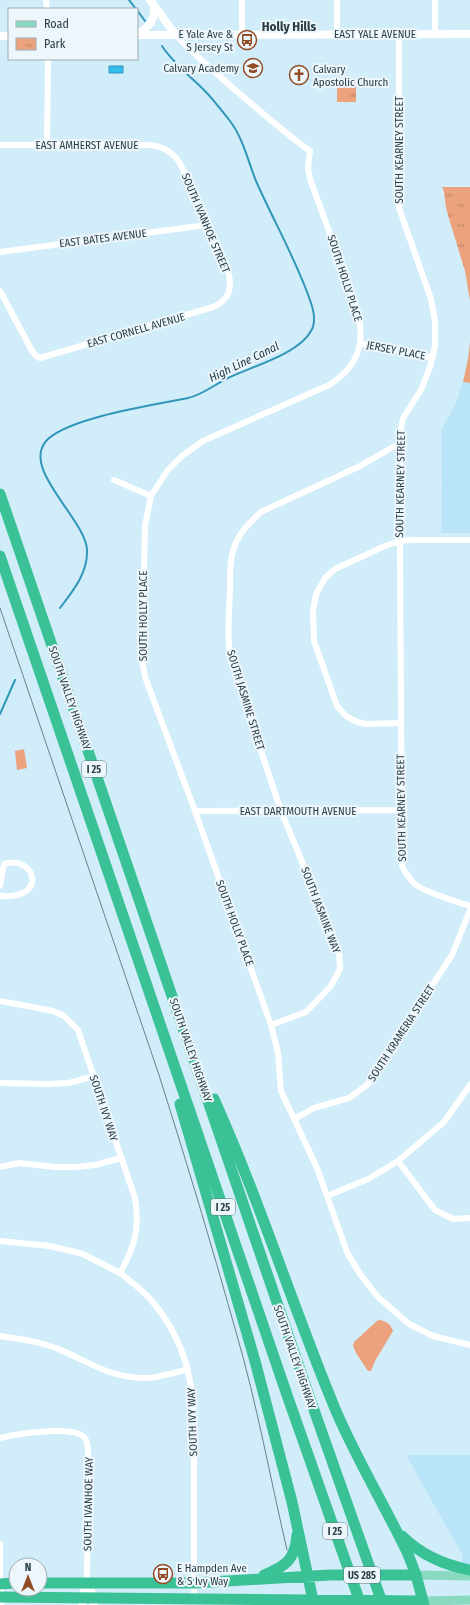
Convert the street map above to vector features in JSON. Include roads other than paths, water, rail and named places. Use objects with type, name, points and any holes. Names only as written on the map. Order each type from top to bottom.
[{"type":"highway","name":"SOUTH VALLEY HIGHWAY","points":[[0,494],[308,1393],[383,1605]]},
{"type":"highway","name":"SOUTH VALLEY HIGHWAY","points":[[0,556],[287,1395],[361,1605]]},
{"type":"highway","points":[[137,958],[243,1317],[279,1452],[297,1526],[313,1603]]},
{"type":"highway","points":[[0,1597],[82,1601],[194,1598],[313,1603],[340,1601],[402,1601],[424,1603],[408,1554],[337,1412],[256,1202],[220,1114],[188,1044]]},
{"type":"highway","points":[[256,1579],[280,1568],[291,1558],[295,1549],[297,1526]]},
{"type":"highway","points":[[396,1529],[413,1546],[425,1554],[441,1562],[470,1570]]},
{"type":"highway","name":"US 285","points":[[48,1583],[194,1583],[330,1575],[416,1575]]},
{"type":"highway","points":[[194,1598],[253,1605]]},
{"type":"main road","points":[[152,2],[175,34]]},
{"type":"main road","points":[[138,34],[152,24],[154,16],[152,2]]},
{"type":"main road","name":"EAST YALE AVENUE","points":[[138,34],[470,34]]},
{"type":"main road","points":[[416,1575],[470,1576]]},
{"type":"main road","points":[[82,1601],[87,1583]]},
{"type":"main road","points":[[87,1583],[94,1601]]},
{"type":"main road","points":[[0,1584],[0,1605]]},
{"type":"main road","points":[[424,1603],[470,1600]]},
{"type":"street","points":[[242,0],[242,34]]},
{"type":"street","points":[[337,0],[337,34]]},
{"type":"street","points":[[435,0],[435,34]]},
{"type":"street","name":"SOUTH HOLLY PLACE","points":[[175,34],[200,59],[248,102],[287,135],[310,151],[308,168],[310,179],[358,311],[361,325],[360,343],[353,363],[339,378],[322,388],[203,441],[188,450],[167,471],[151,496],[144,526],[142,660],[145,677],[196,811],[272,1025],[278,1053],[281,1091],[317,1168],[347,1252],[360,1274],[378,1297],[409,1324],[433,1336],[470,1345]]},
{"type":"street","name":"SOUTH KEARNEY STREET","points":[[399,34],[399,208],[431,299],[434,311],[435,332],[433,358],[421,390],[403,418],[400,443],[400,810],[402,866],[407,875],[415,884],[423,889],[470,906]]},
{"type":"street","points":[[47,145],[48,60]]},
{"type":"street","name":"EAST AMHERST AVENUE","points":[[0,145],[148,145],[162,148],[172,153]]},
{"type":"street","name":"SOUTH IVANHOE STREET","points":[[172,153],[182,167],[229,276],[230,285],[228,295]]},
{"type":"street","name":"EAST BATES AVENUE","points":[[0,252],[207,225]]},
{"type":"street","name":"EAST CORNELL AVENUE","points":[[0,291],[31,349],[36,356],[40,358],[213,308],[223,302],[228,295]]},
{"type":"street","name":"JERSEY PLACE","points":[[360,343],[433,358]]},
{"type":"street","name":"SOUTH JASMINE STREET","points":[[281,811],[230,658],[228,643],[233,550],[240,535],[250,522],[261,512],[360,466],[400,443]]},
{"type":"street","points":[[114,480],[151,496]]},
{"type":"street","points":[[400,723],[366,724],[351,720],[341,712],[333,699],[316,648],[313,634],[313,612],[316,594],[329,574],[340,566],[400,541],[470,540]]},
{"type":"street","name":"EAST DARTMOUTH AVENUE","points":[[196,811],[400,810]]},
{"type":"street","name":"SOUTH JASMINE WAY","points":[[272,1025],[306,1012],[330,986],[340,969],[339,951],[281,811]]},
{"type":"street","points":[[0,886],[4,864],[15,863],[23,865],[32,874],[32,882],[26,893],[13,897],[0,897]]},
{"type":"street","name":"SOUTH KRAMERIA STREET","points":[[294,1119],[314,1108],[349,1098],[367,1085],[452,955],[470,910]]},
{"type":"street","name":"SOUTH IVY WAY","points":[[0,1001],[54,1011],[64,1016],[78,1030],[135,1198],[138,1224],[136,1238],[133,1248],[120,1273],[152,1300],[175,1334],[188,1368],[192,1389],[194,1409],[194,1598]]},
{"type":"street","points":[[0,1083],[49,1084],[69,1082],[94,1076]]},
{"type":"street","points":[[327,1196],[368,1179],[398,1161],[444,1122],[470,1085]]},
{"type":"street","points":[[0,1167],[19,1163],[55,1167],[76,1167],[95,1165],[121,1158]]},
{"type":"street","points":[[398,1161],[435,1210],[453,1219],[470,1218]]},
{"type":"street","points":[[0,1241],[50,1246],[83,1254],[120,1273]]},
{"type":"street","points":[[0,1336],[62,1350],[94,1367],[118,1375],[142,1378],[169,1374],[188,1368]]},
{"type":"street","name":"SOUTH IVANHOE WAY","points":[[0,1438],[29,1433],[74,1432],[83,1436],[88,1445],[87,1583]]},
{"type":"street","points":[[0,1544],[0,1584]]},
{"type":"water","points":[[109,66],[123,66],[123,73],[109,73]]},
{"type":"waterway","name":"High Line Canal","points":[[129,0],[135,8]]},
{"type":"waterway","name":"High Line Canal","points":[[138,11],[145,21]]},
{"type":"waterway","name":"High Line Canal","points":[[60,608],[79,581],[85,566],[87,550],[84,537],[47,478],[41,464],[41,451],[48,439],[75,424],[94,418],[198,395],[228,378],[285,353],[305,339],[314,325],[313,310],[305,287],[256,181],[235,128],[211,97],[176,64],[162,46]]},
{"type":"waterway","name":"High Line Canal","points":[[0,714],[15,680]]},
{"type":"tram line","points":[[0,608],[159,1075],[189,1171],[244,1359],[287,1550]]},
{"type":"place","name":"E Yale Ave & S Jersey St","points":[[247,40]]},
{"type":"place","name":"Calvary Academy","points":[[253,68]]},
{"type":"place","name":"Calvary Apostolic Church","points":[[299,75]]},
{"type":"place","name":"E Hampden Ave & S Ivy Way","points":[[163,1574]]},
{"type":"district","name":"Holly Hills","points":[[289,26]]}]
